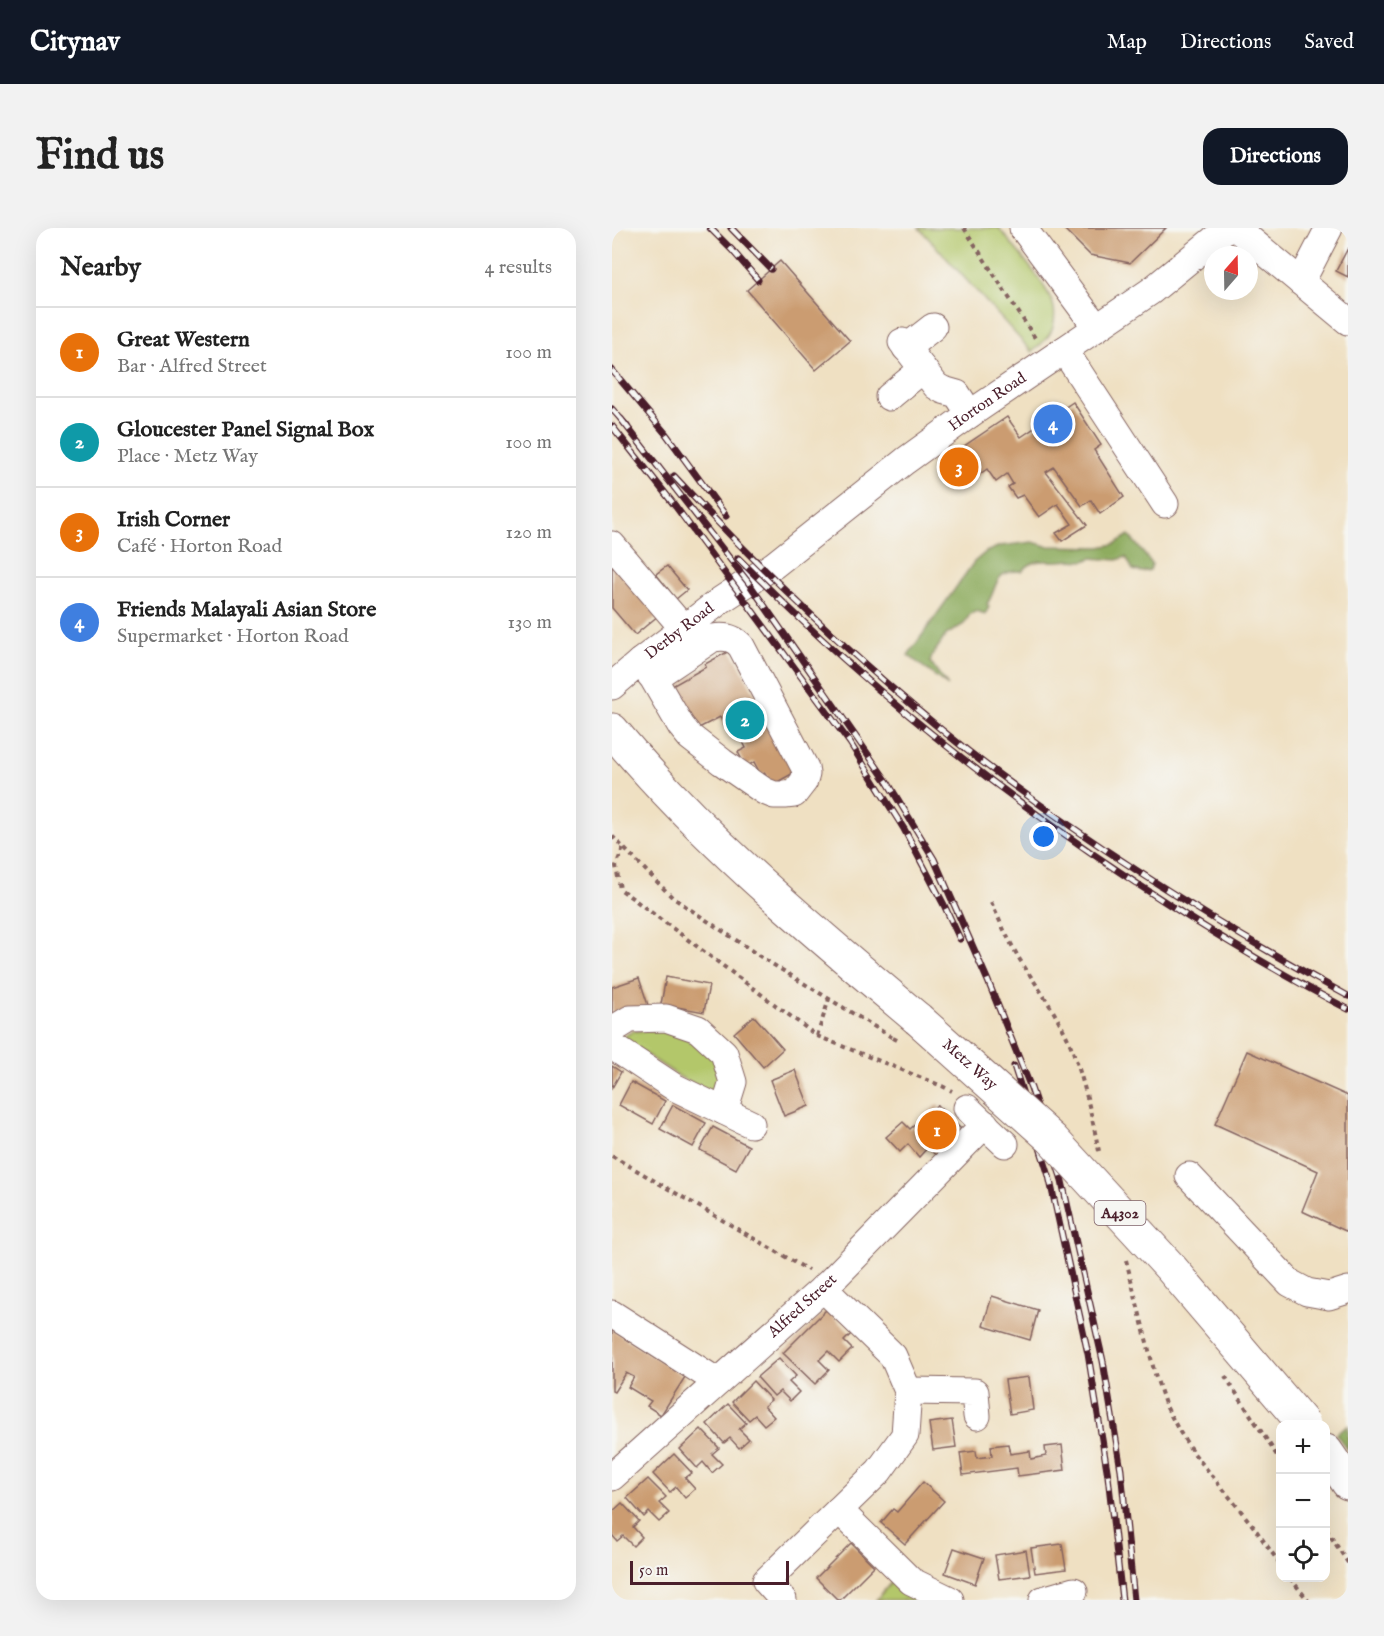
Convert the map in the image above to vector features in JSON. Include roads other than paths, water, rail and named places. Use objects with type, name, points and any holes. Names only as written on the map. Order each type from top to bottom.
[{"type":"main road","name":"Metz Way","points":[[612,730],[670,796],[906,1028],[1052,1139],[1170,1267],[1300,1420]]},
{"type":"main road","points":[[1348,1473],[1326,1451],[1348,1483]]},
{"type":"street","points":[[1023,228],[1097,328]]},
{"type":"street","name":"Horton Road","points":[[721,600],[774,565],[905,461],[970,414],[1151,291],[1228,228]]},
{"type":"street","points":[[1236,228],[1348,321]]},
{"type":"street","points":[[1301,282],[1329,228]]},
{"type":"street","points":[[933,327],[904,345],[936,386],[957,394],[970,414]]},
{"type":"street","points":[[1064,350],[1165,504]]},
{"type":"street","points":[[888,397],[923,369]]},
{"type":"street","points":[[612,545],[684,629]]},
{"type":"street","name":"Derby Road","points":[[612,686],[647,670],[684,629],[721,600]]},
{"type":"street","points":[[713,638],[736,641],[741,646],[805,768],[806,774],[800,788],[794,794],[774,795],[722,762],[681,726],[647,670],[713,638]]},
{"type":"street","points":[[612,1030],[630,1019],[666,1018],[698,1029],[724,1053],[734,1082],[724,1111]]},
{"type":"street","points":[[612,1046],[674,1087],[751,1124]]},
{"type":"street","name":"Alfred Street","points":[[612,1477],[826,1285],[976,1116],[1005,1144]]},
{"type":"street","points":[[1189,1176],[1290,1283],[1307,1292],[1329,1296],[1348,1290]]},
{"type":"street","points":[[783,1600],[766,1581],[879,1471],[905,1435],[908,1390],[893,1356],[826,1285]]},
{"type":"street","points":[[612,1314],[718,1382]]},
{"type":"street","points":[[908,1390],[975,1392],[976,1416]]},
{"type":"street","points":[[839,1510],[911,1581],[950,1600]]},
{"type":"street","points":[[1043,1600],[1074,1591]]},
{"type":"railway","points":[[710,228],[758,280]]},
{"type":"railway","points":[[731,228],[771,269]]},
{"type":"railway","points":[[612,370],[666,434],[726,516]]},
{"type":"railway","points":[[612,409],[627,426]]},
{"type":"railway","points":[[621,419],[748,582],[888,783],[934,859],[988,981],[1031,1088],[1061,1177],[1103,1361],[1121,1470],[1134,1600]]},
{"type":"railway","points":[[612,426],[676,507],[850,743],[904,829],[960,939]]},
{"type":"railway","points":[[674,476],[816,619],[891,687],[968,751],[1059,818],[1153,881],[1348,996]]},
{"type":"railway","points":[[738,558],[818,636],[886,696],[1011,796],[1187,916],[1348,1009]]},
{"type":"railway","points":[[1014,1066],[1049,1176],[1088,1354],[1108,1476],[1122,1600]]},
{"type":"place","name":"Friends Malayali Asian Store","points":[[1053,424]]},
{"type":"place","name":"Irish Corner","points":[[959,467]]},
{"type":"place","name":"Gloucester Panel Signal Box","points":[[745,720]]},
{"type":"place","name":"Great Western","points":[[937,1130]]}]
